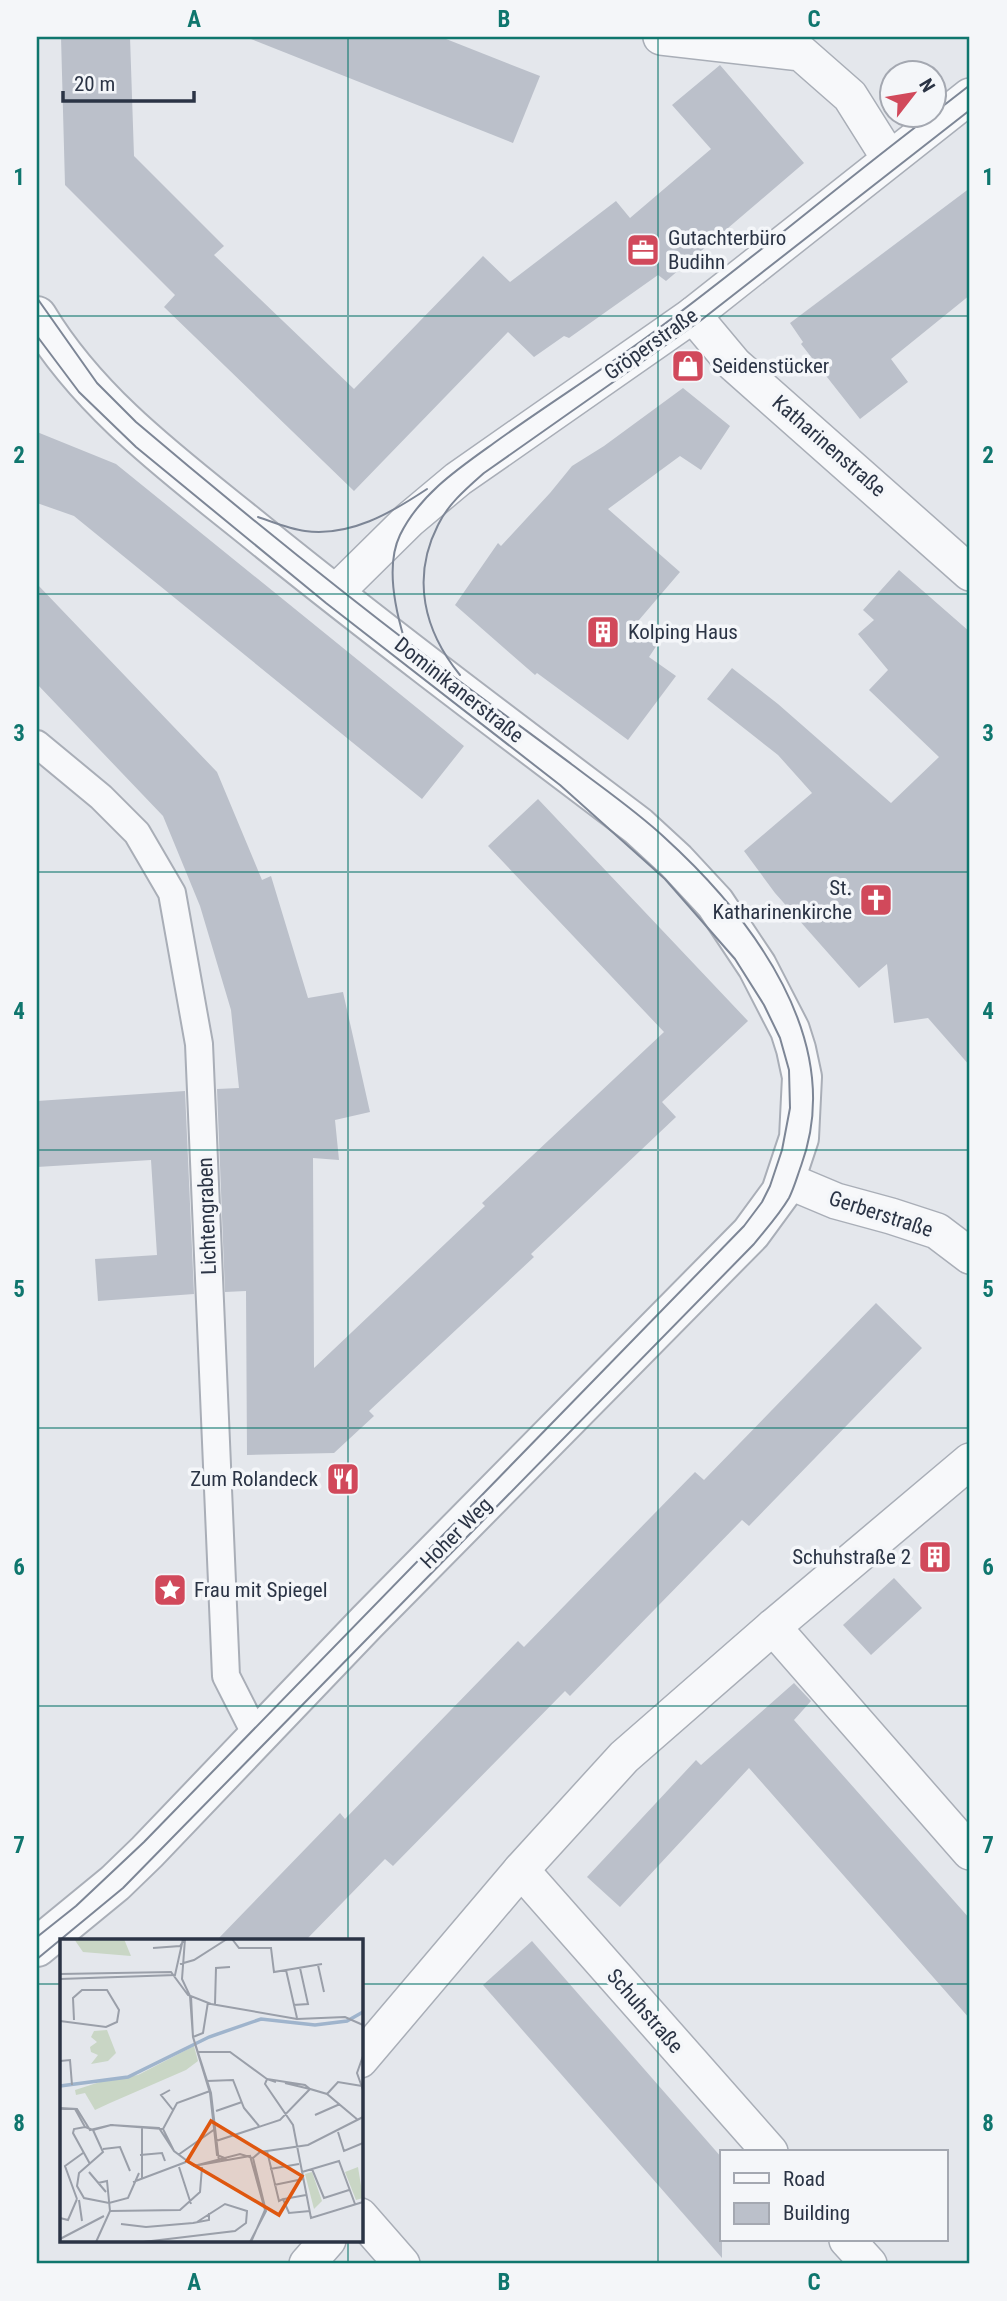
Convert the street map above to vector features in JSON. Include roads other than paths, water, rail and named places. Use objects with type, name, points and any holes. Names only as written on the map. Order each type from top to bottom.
[{"type":"street","points":[[661,37],[801,53],[849,96],[889,158]]},
{"type":"street","name":"Gröperstraße","points":[[334,594],[409,520],[458,479],[693,315],[970,96]]},
{"type":"street","name":"Katharinenstraße","points":[[693,315],[734,364],[970,573]]},
{"type":"street","name":"Dominikanerstraße","points":[[43,339],[145,442],[334,594],[638,825],[676,861],[715,903],[757,966],[790,1030],[802,1077]]},
{"type":"street","name":"Lichtengraben","points":[[37,744],[101,797],[137,833],[172,893],[200,1044],[226,1676],[257,1737]]},
{"type":"street","name":"Hoher Weg","points":[[48,1948],[131,1867],[751,1233],[786,1180],[799,1138],[802,1077]]},
{"type":"street","name":"Gerberstraße","points":[[786,1180],[836,1201],[937,1231],[970,1256]]},
{"type":"street","points":[[362,2058],[521,1870],[624,1757],[970,1461]]},
{"type":"street","points":[[773,1627],[970,1852]]},
{"type":"street","name":"Schuhstraße","points":[[521,1870],[768,2150]]},
{"type":"street","points":[[362,2219],[402,2264]]},
{"type":"street","points":[[307,2264],[326,2242]]},
{"type":"street","points":[[849,2242],[869,2264]]},
{"type":"tram line","points":[[948,102],[970,85]]},
{"type":"tram line","points":[[460,675],[430,622],[424,584],[430,545],[442,517],[452,503],[484,473],[700,321],[970,110]]},
{"type":"tram line","points":[[404,638],[393,586],[393,559],[408,520],[429,494],[467,462],[693,302],[912,130]]},
{"type":"tram line","points":[[37,298],[97,383],[136,422],[349,597],[631,809],[697,869],[758,943],[783,985],[801,1028],[811,1073],[812,1119],[791,1194],[754,1244],[123,1888],[61,1939]]},
{"type":"tram line","points":[[37,336],[79,392],[136,447],[326,603],[560,785],[665,879],[735,959],[764,1005],[780,1038],[789,1070],[790,1108],[782,1150],[770,1186],[744,1226],[144,1842],[76,1906],[37,1937]]},
{"type":"tram line","points":[[258,517],[305,531],[338,530],[369,521],[399,507],[427,489]]},
{"type":"tram line","points":[[37,1959],[60,1940]]},
{"type":"place","name":"Gutachterbüro Budihn","points":[[643,250]]},
{"type":"place","name":"Seidenstücker","points":[[688,366]]},
{"type":"place","name":"Kolping Haus","points":[[603,632]]},
{"type":"place","name":"St. Katharinenkirche","points":[[876,900]]},
{"type":"place","name":"Zum Rolandeck","points":[[343,1479]]},
{"type":"place","name":"Schuhstraße 2","points":[[935,1557]]},
{"type":"place","name":"Frau mit Spiegel","points":[[170,1590]]}]
